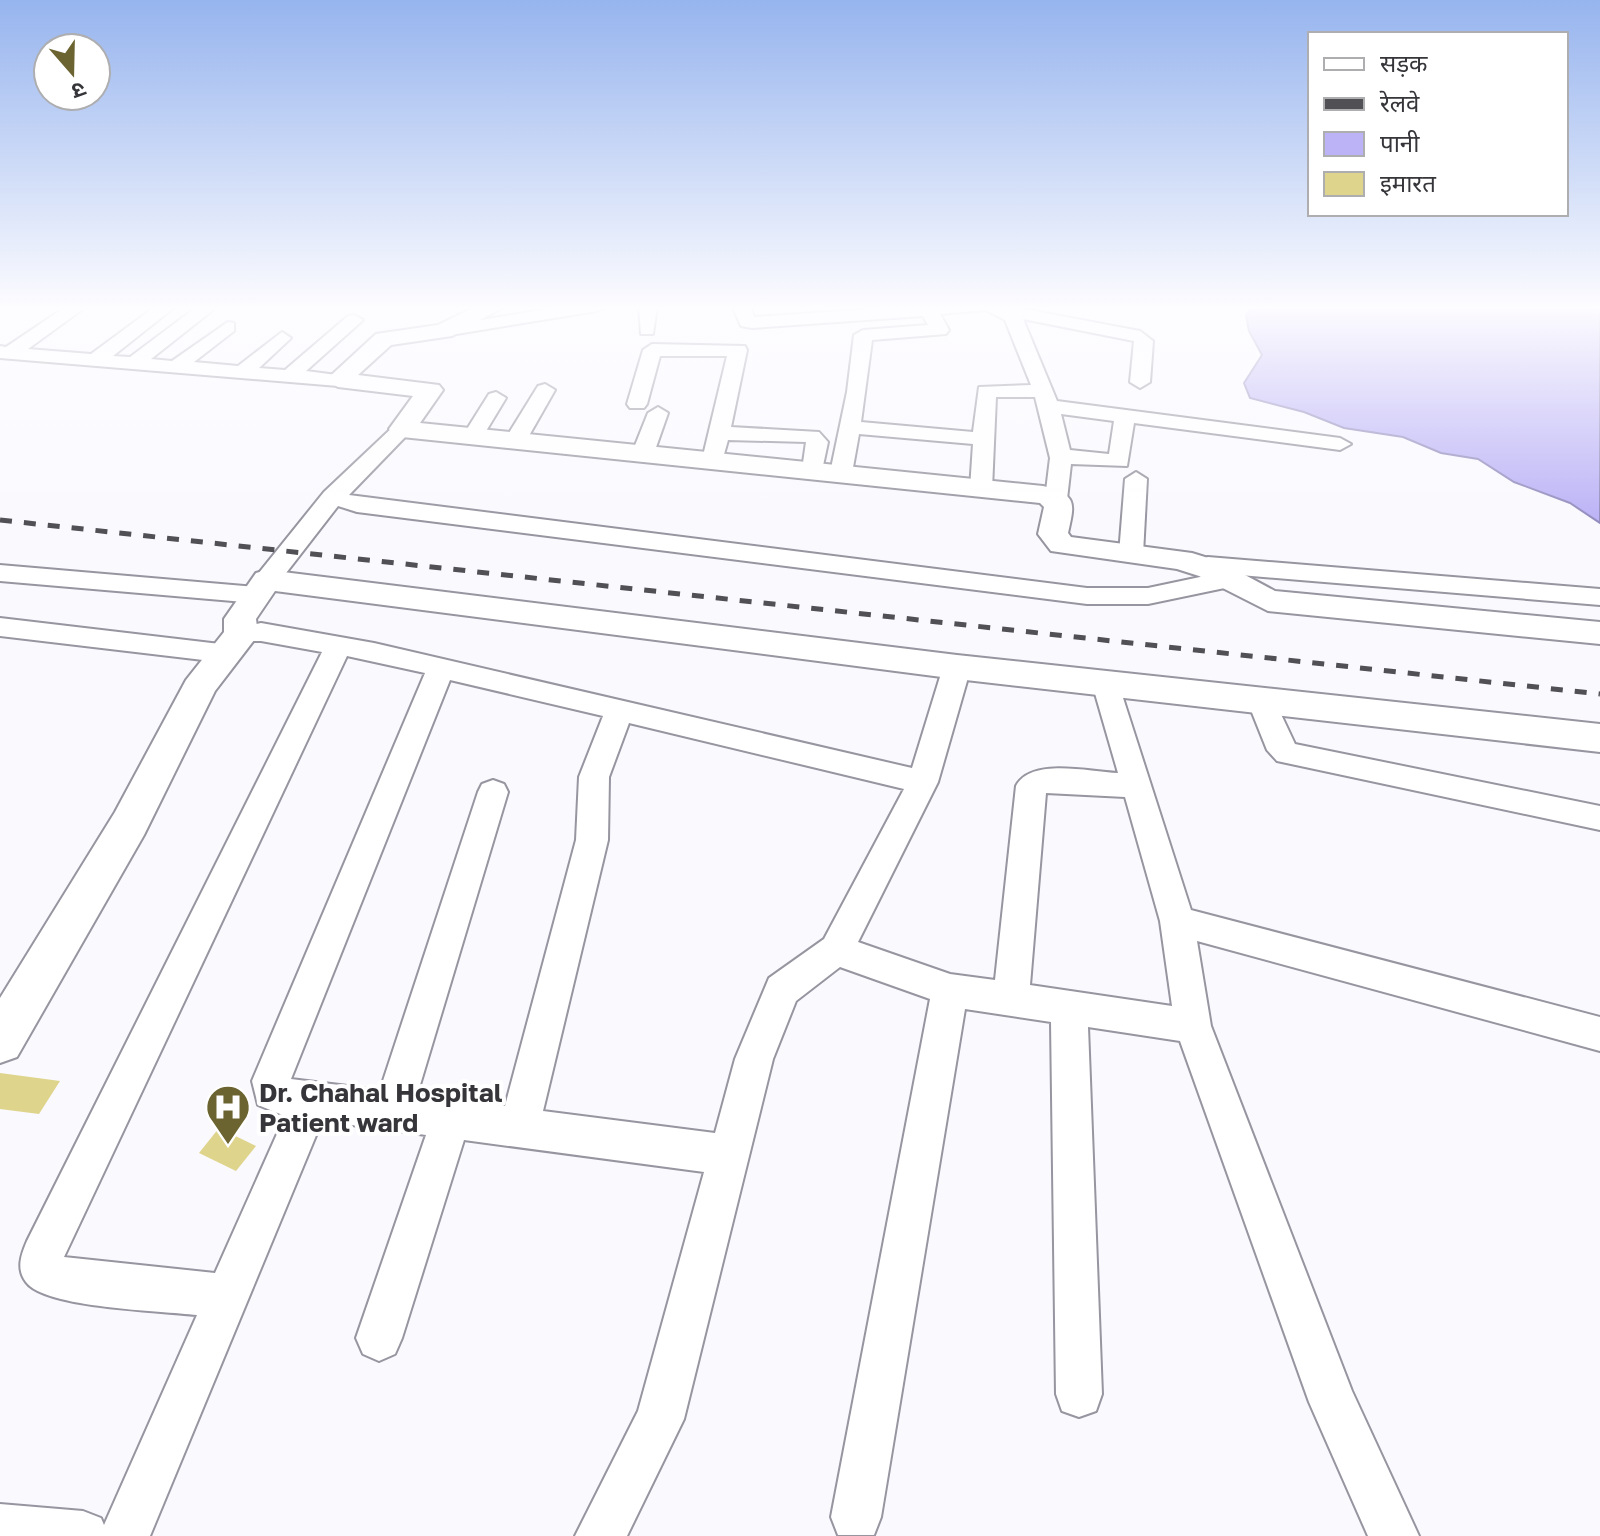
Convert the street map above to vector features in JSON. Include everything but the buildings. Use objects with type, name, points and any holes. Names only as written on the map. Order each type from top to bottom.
[{"type":"main road","points":[[338,380],[430,390],[402,429],[643,453],[716,446],[827,472],[1056,499],[1059,507],[1053,534],[1056,540],[1074,547],[1198,565],[1268,601],[1600,633]]},
{"type":"main road","points":[[0,1041],[147,791],[230,644],[240,619],[262,587],[1600,738]]},
{"type":"street","points":[[310,378],[338,380]]},
{"type":"street","points":[[637,404],[644,378]]},
{"type":"street","points":[[732,378],[716,446],[812,436],[827,472]]},
{"type":"street","points":[[827,472],[851,378]]},
{"type":"street","points":[[1034,378],[1044,398],[1059,456],[1063,482],[1056,499]]},
{"type":"street","points":[[1140,378],[1140,382]]},
{"type":"street","points":[[515,441],[545,390]]},
{"type":"street","points":[[981,489],[987,390],[1044,398],[1125,416],[1340,444]]},
{"type":"street","points":[[473,437],[496,398]]},
{"type":"street","points":[[643,453],[658,413]]},
{"type":"street","points":[[1059,456],[1119,461],[1125,416]]},
{"type":"street","points":[[792,436],[798,419],[984,439]]},
{"type":"street","points":[[0,573],[262,587],[292,542],[332,497],[402,429]]},
{"type":"street","points":[[1131,554],[1136,479]]},
{"type":"street","points":[[332,497],[357,505],[1087,596],[1148,596],[1230,579]]},
{"type":"street","points":[[1198,565],[1600,597]]},
{"type":"street","points":[[0,627],[230,644],[261,632],[441,669],[923,782]]},
{"type":"street","points":[[228,1296],[54,1278],[41,1267],[42,1256],[338,646]]},
{"type":"street","points":[[600,1536],[660,1419],[754,1059],[782,990],[836,950],[923,782],[957,667]]},
{"type":"street","points":[[441,669],[271,1081],[272,1092],[277,1096],[311,1101],[729,1155]]},
{"type":"street","points":[[1106,683],[1177,921],[1193,1026],[1333,1402],[1394,1536]]},
{"type":"street","points":[[1261,700],[1282,750],[1287,753],[1600,818]]},
{"type":"street","points":[[519,1127],[592,840],[594,777],[619,711]]},
{"type":"street","points":[[1011,997],[1031,786],[1040,781],[1135,786]]},
{"type":"street","points":[[393,1111],[493,792]]},
{"type":"street","points":[[1177,921],[1600,1034]]},
{"type":"street","points":[[836,950],[950,990],[1069,1005],[1193,1026]]},
{"type":"street","points":[[856,1517],[950,990]]},
{"type":"street","points":[[1069,1005],[1079,1394]]},
{"type":"street","points":[[125,1536],[311,1101]]},
{"type":"street","points":[[379,1338],[451,1119]]},
{"type":"street","points":[[0,1529],[83,1536]]},
{"type":"water","points":[[1247,378],[1600,378],[1600,523],[1570,503],[1514,482],[1478,459],[1441,453],[1403,437],[1344,428],[1304,412],[1250,398],[1244,383]]},
{"type":"railway","points":[[0,520],[1600,694]]},
{"type":"place","name":"Dr. Chahal Hospital Patient ward","points":[[228,1146]]}]
